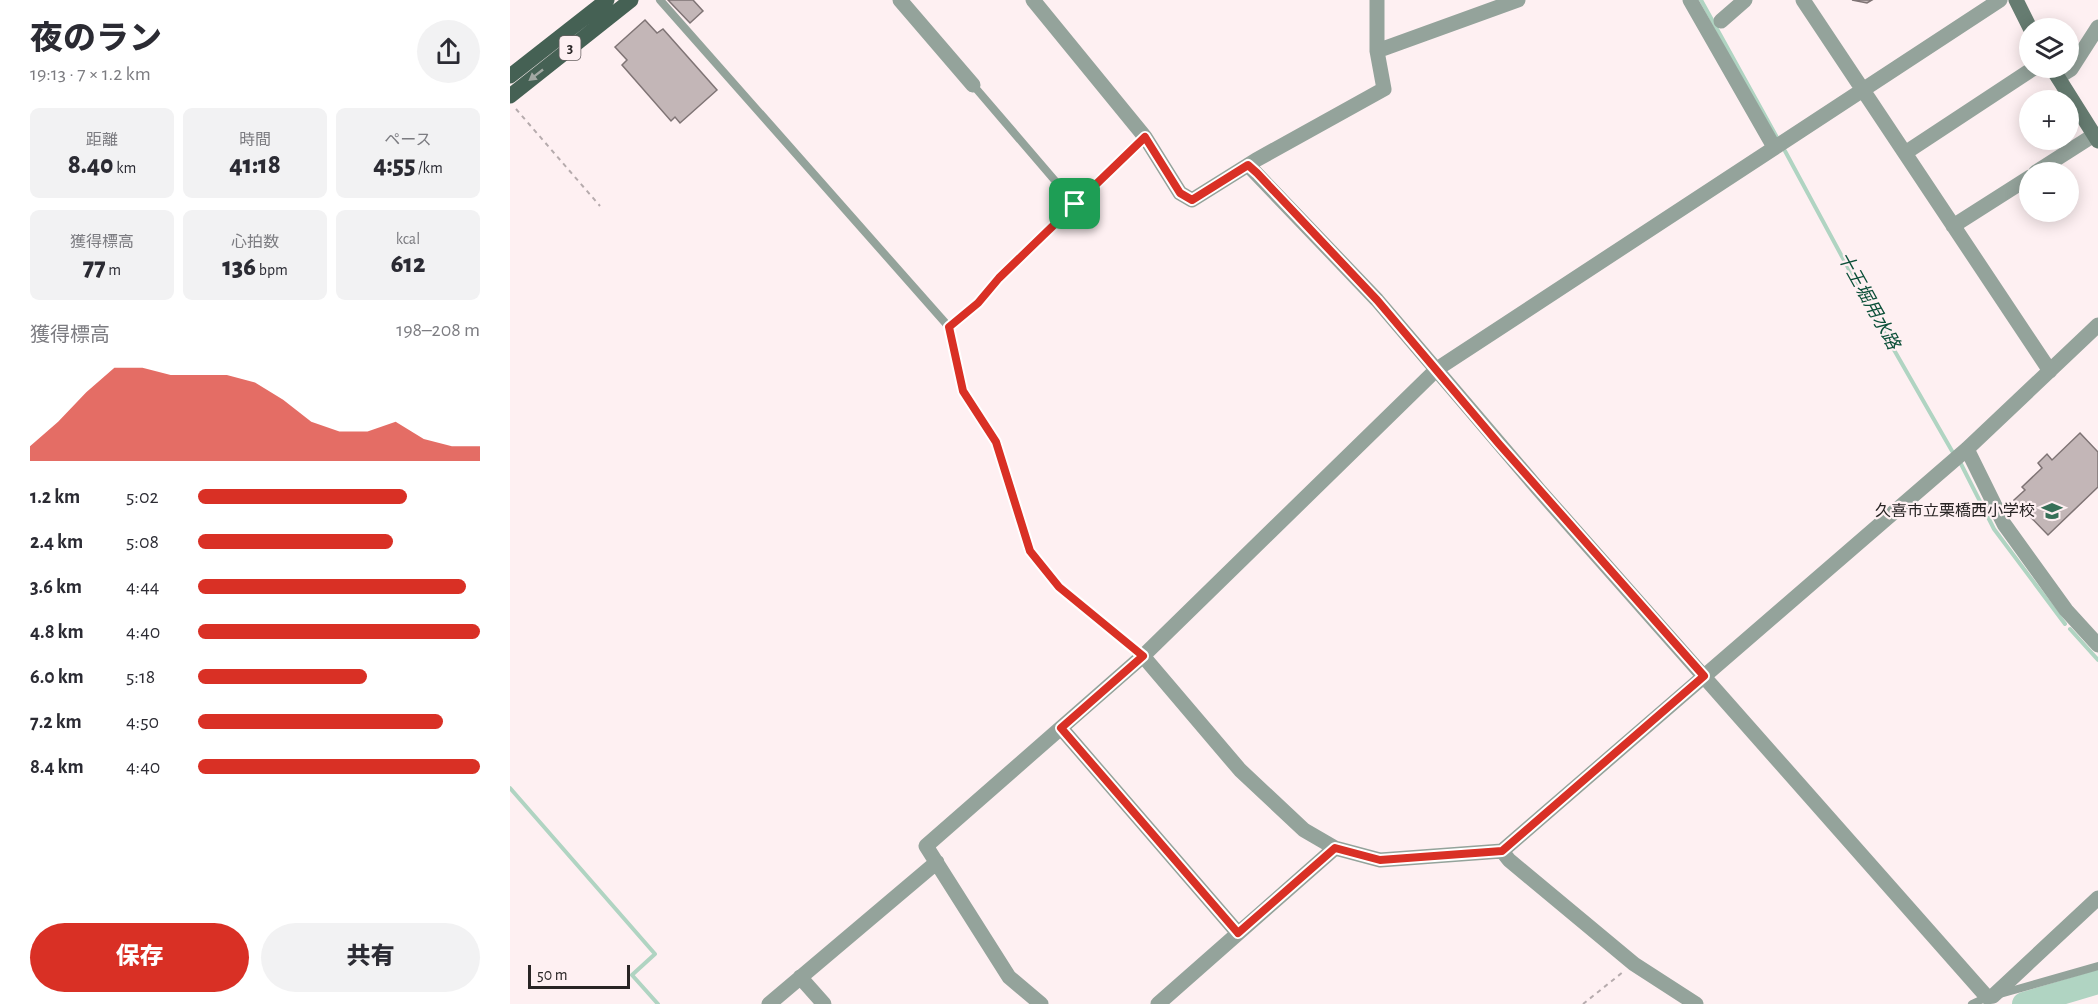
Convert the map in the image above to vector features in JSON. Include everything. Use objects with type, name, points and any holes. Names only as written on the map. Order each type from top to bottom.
[{"type":"main road","name":"3","points":[[510,76],[607,0]]},
{"type":"main road","name":"3","points":[[512,101],[631,0]]},
{"type":"main road","points":[[2016,0],[2025,18]]},
{"type":"main road","points":[[2059,78],[2096,138]]},
{"type":"street","points":[[900,0],[974,85]]},
{"type":"street","points":[[1032,0],[1145,137],[1180,193],[1192,200],[1248,165],[1379,94],[1384,89],[1377,51],[1377,0]]},
{"type":"street","points":[[1377,51],[1518,0]]},
{"type":"street","points":[[1690,0],[1774,147]]},
{"type":"street","points":[[1721,21],[1745,0]]},
{"type":"street","points":[[1803,0],[2050,371]]},
{"type":"street","points":[[1041,1004],[1009,977],[926,846],[1143,656],[1437,369],[2000,0]]},
{"type":"street","points":[[2079,57],[2098,27]]},
{"type":"street","points":[[1905,153],[2019,78]]},
{"type":"street","points":[[2054,162],[2096,138]]},
{"type":"street","points":[[1248,165],[1377,300],[1519,467],[1990,997],[2068,923],[2098,898]]},
{"type":"street","points":[[1953,226],[2019,184]]},
{"type":"street","points":[[1143,656],[1240,770],[1304,830],[1335,848],[1380,860],[1502,851],[1967,449],[2098,325]]},
{"type":"street","points":[[1967,449],[2004,524],[2067,610],[2098,645]]},
{"type":"street","points":[[1061,728],[1238,933]]},
{"type":"street","points":[[1158,1004],[1335,848]]},
{"type":"street","points":[[1502,851],[1509,860],[1634,964],[1696,1004]]},
{"type":"street","points":[[769,1004],[937,862]]},
{"type":"street","points":[[800,977],[824,1004]]},
{"type":"lane","points":[[660,0],[949,327],[963,391],[996,442],[1030,551],[1059,587],[1143,656]]},
{"type":"lane","points":[[974,85],[1075,204]]},
{"type":"lane","points":[[949,327],[978,303],[999,278],[1145,137]]},
{"type":"lane","points":[[1972,1004],[2098,966]]},
{"type":"path","points":[[512,101],[600,206]]},
{"type":"path","points":[[1583,1004],[1634,964]]},
{"type":"building","points":[[668,0],[693,0],[703,11],[690,23]]},
{"type":"building","points":[[1852,0],[1872,0],[1867,3]]},
{"type":"building","points":[[645,20],[657,33],[663,29],[717,90],[680,123],[675,117],[671,121],[622,65],[627,60],[615,47]]},
{"type":"building","points":[[2080,433],[2098,452],[2098,487],[2048,535],[2014,500],[2025,490],[2022,487],[2042,468],[2038,463],[2047,454],[2052,460]]},
{"type":"waterway","name":"十王堀用水路","points":[[1701,0],[1779,141]]},
{"type":"waterway","name":"十王堀用水路","points":[[1785,151],[1866,301],[1952,451]]},
{"type":"waterway","name":"十王堀用水路","points":[[1960,462],[1994,529],[2065,624]]},
{"type":"waterway","name":"十王堀用水路","points":[[2070,629],[2098,660]]},
{"type":"waterway","points":[[510,788],[655,954],[632,975],[658,1004]]},
{"type":"waterway","points":[[2024,1004],[2098,982]]},
{"type":"place","name":"久喜市立栗橋西小学校","points":[[2052,511]]},
{"type":"route","points":[[1145,137],[1180,193],[1192,200],[1197,199],[1248,165],[1377,300],[1499,444],[1704,676],[1502,851],[1380,860],[1335,848],[1238,933],[1061,728],[1143,656],[1078,605],[1043,570],[1030,551],[1020,526],[1005,466],[996,442],[963,391],[956,365],[949,327],[978,303],[999,278],[1075,204],[1106,177],[1145,137]]}]
